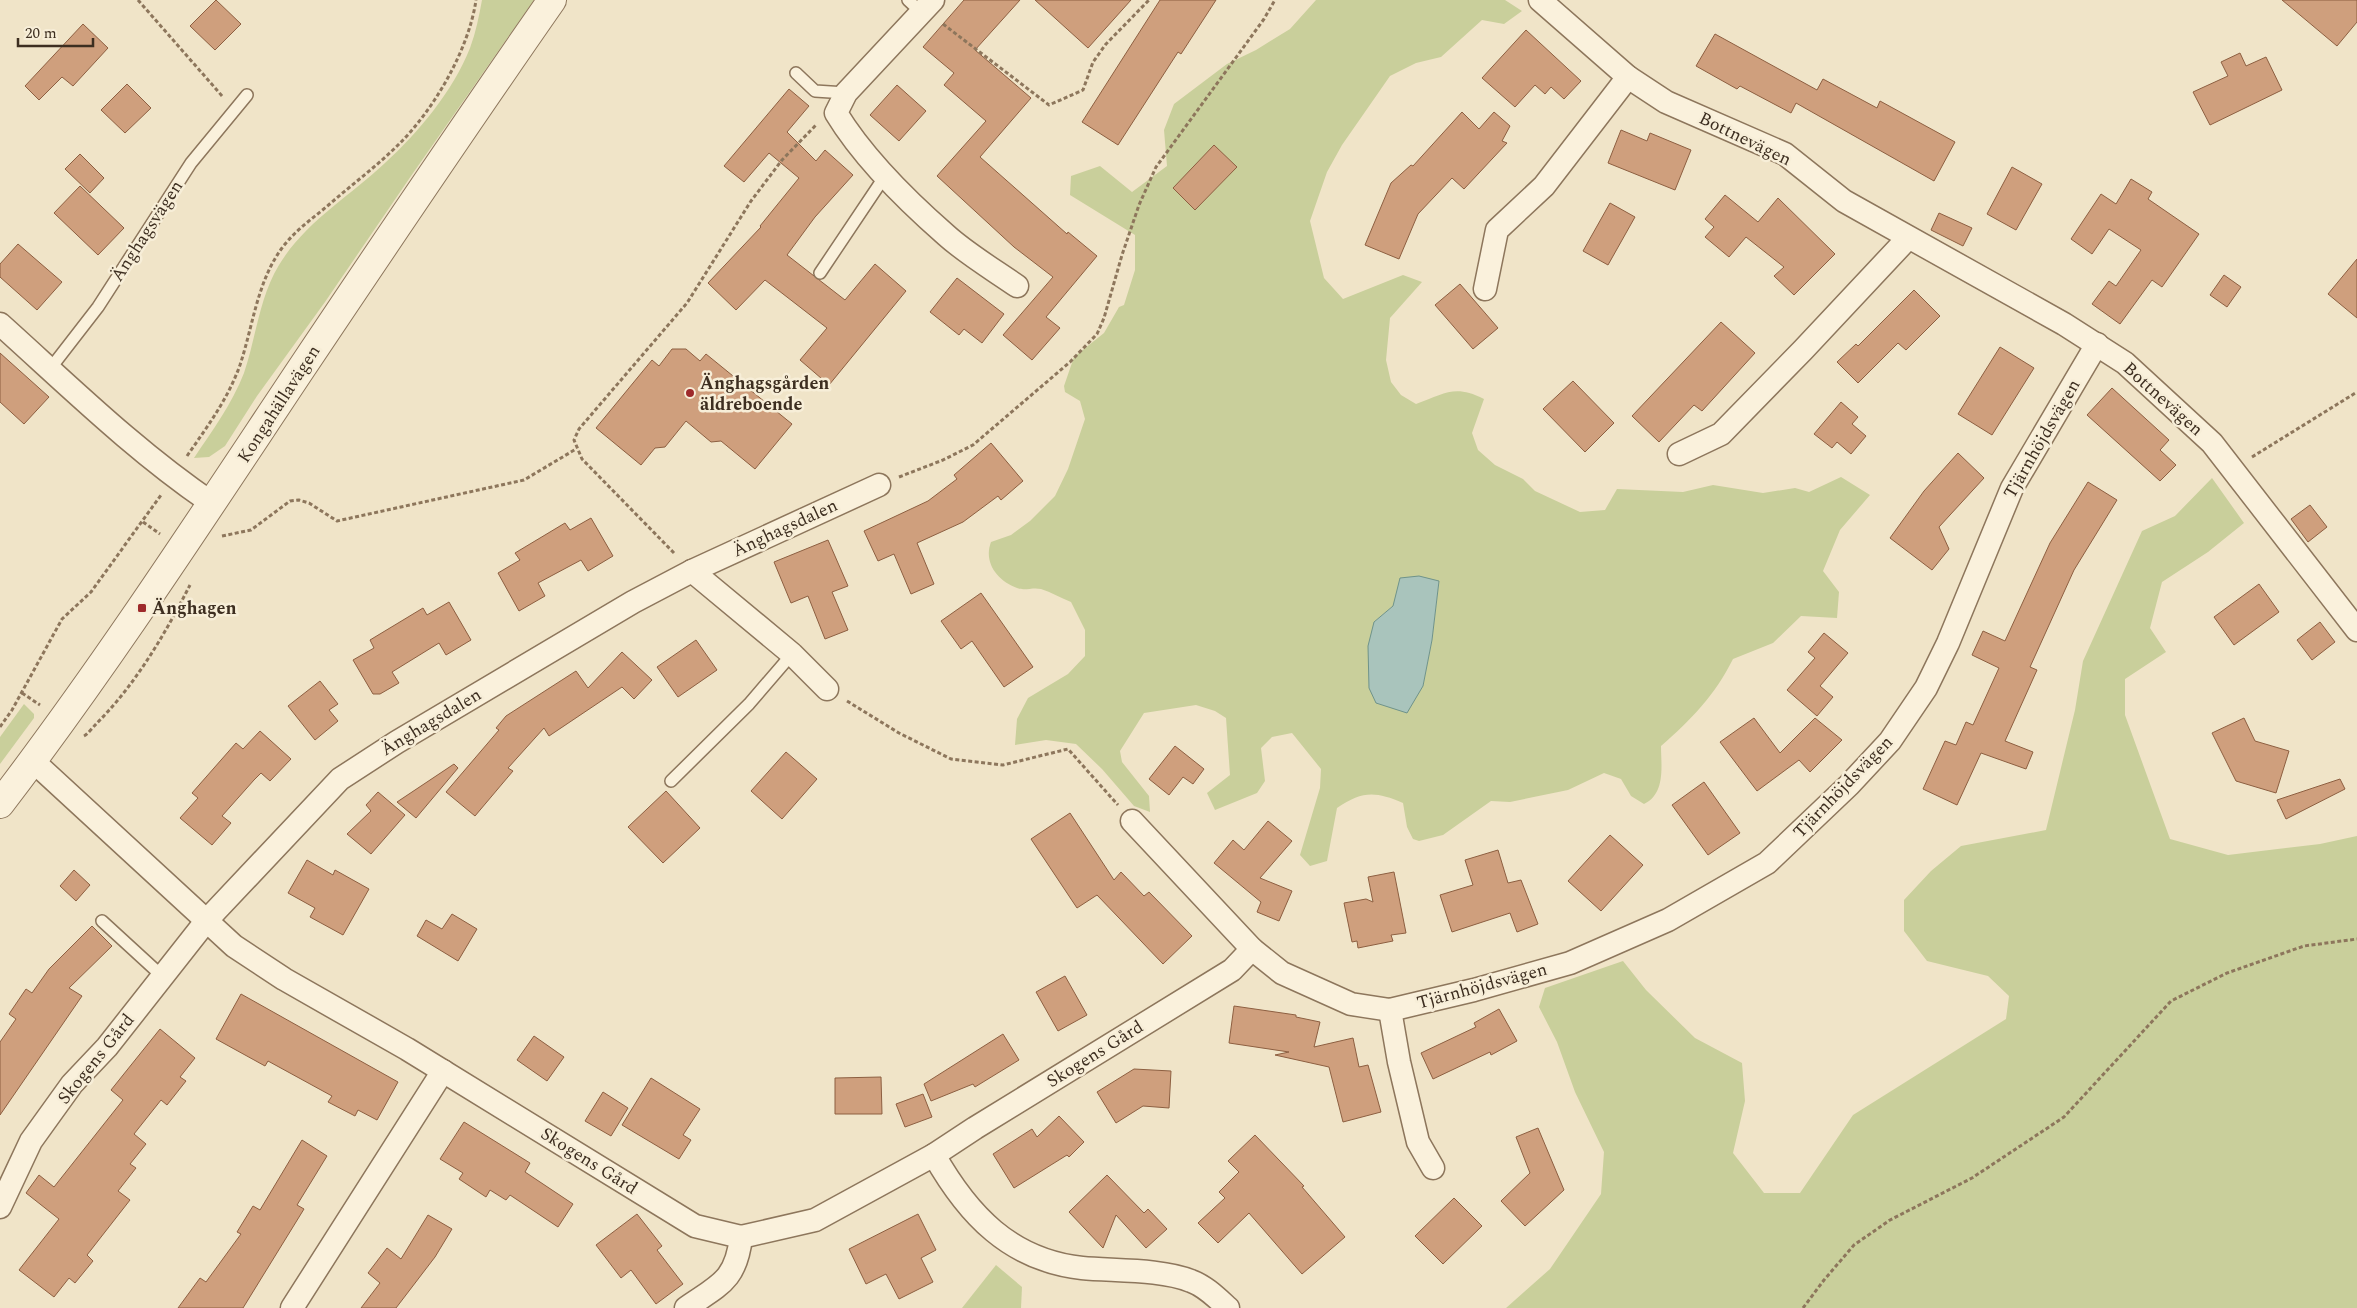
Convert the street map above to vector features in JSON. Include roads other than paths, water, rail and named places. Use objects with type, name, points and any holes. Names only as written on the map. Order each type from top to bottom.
[{"type":"street","name":"Kongahällavägen","points":[[0,804],[106,660],[213,504],[383,246],[552,0]]},
{"type":"street","name":"Bottnevägen","points":[[1540,0],[1628,77],[1666,102],[1785,154],[1844,201],[2097,344],[2125,363],[2212,443],[2357,630]]},
{"type":"street","points":[[922,6],[846,93],[836,113],[845,129],[885,176],[947,236],[1017,286]]},
{"type":"street","points":[[1485,289],[1497,230],[1544,186],[1628,77]]},
{"type":"street","points":[[1679,454],[1721,434],[1908,238]]},
{"type":"street","points":[[0,324],[173,476],[213,504]]},
{"type":"street","name":"Tjärnhöjdsvägen","points":[[1132,822],[1252,950],[1282,973],[1351,1004],[1390,1010],[1474,990],[1570,963],[1668,920],[1767,864],[1890,741],[1926,688],[1948,643],[2012,488],[2097,344]]},
{"type":"street","name":"Änghagsdalen","points":[[207,920],[340,779],[396,742],[633,602],[692,571],[879,484]]},
{"type":"street","points":[[692,571],[792,654],[827,689]]},
{"type":"street","name":"Skogens Gård","points":[[33,761],[234,946],[277,974],[443,1071],[695,1226],[741,1237],[815,1220],[934,1155],[1232,970],[1252,950]]},
{"type":"street","name":"Skogens Gård","points":[[0,1207],[31,1141],[72,1084],[107,1047],[207,920]]},
{"type":"street","points":[[1390,1010],[1399,1062],[1418,1142],[1433,1168]]},
{"type":"street","points":[[292,1308],[443,1071]]},
{"type":"street","points":[[934,1155],[947,1178],[993,1232],[1032,1256],[1079,1267],[1175,1276],[1199,1285],[1228,1308]]},
{"type":"street","points":[[686,1308],[728,1278],[739,1256],[741,1237]]},
{"type":"lane","points":[[796,73],[815,91],[846,93]]},
{"type":"lane","name":"Änghagsvägen","points":[[50,369],[98,307],[191,163],[247,95]]},
{"type":"lane","points":[[820,273],[885,176]]},
{"type":"lane","points":[[672,781],[749,704],[792,654]]},
{"type":"lane","points":[[102,921],[162,976]]},
{"type":"water","points":[[1419,576],[1439,581],[1432,640],[1423,686],[1407,713],[1376,703],[1369,688],[1368,646],[1374,622],[1393,606],[1400,578]]},
{"type":"place","name":"Änghagsgården äldreboende","points":[[690,393]]},
{"type":"place","name":"Änghagen","points":[[142,608]]}]
